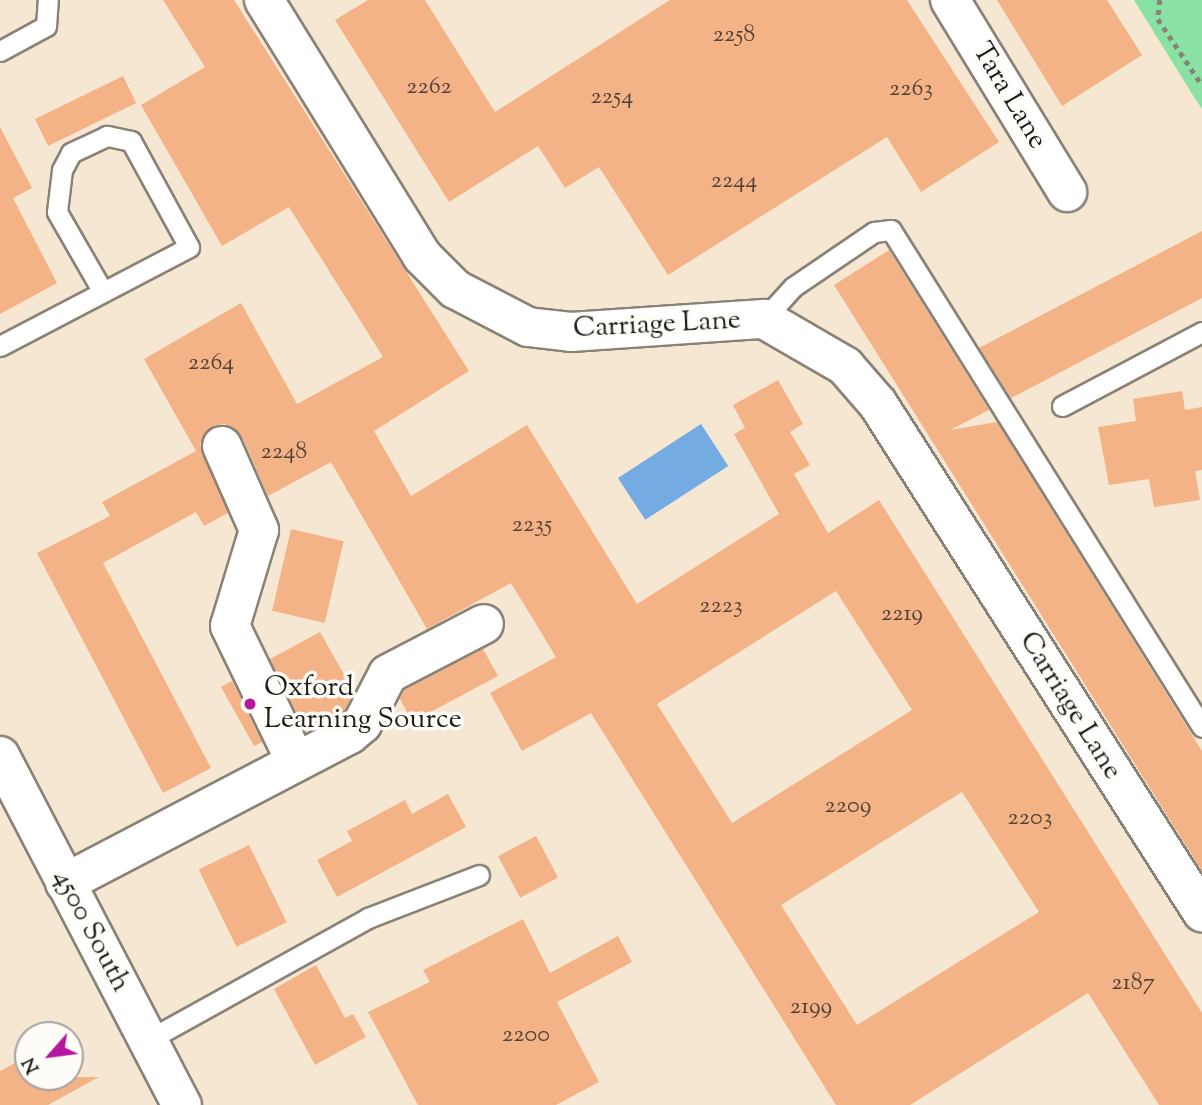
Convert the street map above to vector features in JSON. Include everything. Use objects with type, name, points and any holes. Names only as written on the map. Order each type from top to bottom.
[{"type":"street","name":"Carriage Lane","points":[[264,0],[422,256],[454,289],[528,327],[571,331],[764,319],[835,359],[878,404],[1202,912]]},
{"type":"street","name":"Tara Lane","points":[[950,0],[1067,192]]},
{"type":"street","points":[[222,446],[259,530],[230,626],[296,762]]},
{"type":"street","points":[[65,883],[296,762],[362,724],[388,674],[484,624]]},
{"type":"street","name":"4500 South","points":[[0,756],[182,1105]]},
{"type":"lane","points":[[0,51],[46,26],[48,0]]},
{"type":"lane","points":[[0,346],[103,292],[188,247],[131,141],[107,136],[71,153],[62,170],[57,212],[103,292]]},
{"type":"lane","points":[[764,319],[793,287],[874,232],[891,230],[1202,727]]},
{"type":"lane","points":[[1062,405],[1202,332]]},
{"type":"lane","points":[[148,1040],[368,918],[479,875]]},
{"type":"path","points":[[1160,0],[1158,19],[1202,85]]},
{"type":"green space","points":[[1134,0],[1202,0],[1202,109],[1194,97]]},
{"type":"water","points":[[701,424],[728,466],[645,520],[618,478]]},
{"type":"building","points":[[163,0],[234,0],[469,371],[374,431],[411,496],[527,425],[637,604],[779,514],[734,434],[745,428],[733,405],[778,380],[803,424],[790,432],[810,465],[794,474],[828,533],[879,500],[1202,1013],[1202,1105],[1159,1105],[1088,993],[910,1105],[836,1105],[591,713],[522,751],[490,693],[556,657],[511,583],[427,629],[331,462],[268,496],[242,437],[225,424],[213,426],[200,444],[228,513],[204,526],[196,512],[103,563],[211,768],[163,793],[37,553],[110,516],[102,502],[196,451],[144,359],[241,303],[297,404],[383,357],[289,207],[222,246],[141,105],[205,67]],"holes":[[[836,591],[912,710],[732,823],[657,704]],[[962,792],[1039,912],[857,1025],[781,905]]]},
{"type":"building","points":[[368,0],[425,0],[495,112],[670,0],[907,0],[999,142],[921,192],[887,137],[668,275],[599,167],[565,188],[538,146],[449,202],[335,20]]},
{"type":"building","points":[[997,0],[1107,0],[1142,55],[1062,106]]},
{"type":"building","points":[[123,76],[136,103],[48,146],[35,119]]},
{"type":"building","points":[[0,127],[32,188],[13,198],[57,283],[0,314]]},
{"type":"building","points":[[1202,231],[1202,298],[1011,398],[979,348]]},
{"type":"building","points":[[889,250],[989,410],[950,430],[997,422],[1202,751],[1202,871],[834,285]]},
{"type":"building","points":[[1182,391],[1185,410],[1202,407],[1202,470],[1195,471],[1200,500],[1154,507],[1149,479],[1109,485],[1098,427],[1136,421],[1133,399]]},
{"type":"building","points":[[291,529],[344,541],[325,623],[272,611]]},
{"type":"building","points":[[320,632],[354,692],[345,710],[313,729],[308,719],[301,722],[270,659]]},
{"type":"building","points":[[483,649],[498,676],[412,722],[400,699],[404,690]]},
{"type":"building","points":[[232,681],[262,742],[254,746],[221,687]]},
{"type":"building","points":[[448,794],[466,827],[337,897],[317,860],[352,841],[347,831],[405,800],[412,814]]},
{"type":"building","points":[[536,836],[558,877],[520,898],[498,856]]},
{"type":"building","points":[[249,845],[287,922],[236,947],[199,870]]},
{"type":"building","points":[[523,919],[550,973],[618,936],[632,962],[557,1002],[599,1082],[556,1105],[418,1105],[368,1012],[430,982],[423,970]]},
{"type":"building","points":[[316,965],[345,1018],[353,1014],[366,1037],[315,1065],[274,989]]},
{"type":"building","points":[[14,1064],[14,1091],[74,1091],[48,1105],[0,1105],[0,1071]]},
{"type":"building","points":[[84,1077],[99,1077],[84,1085]]},
{"type":"place","name":"Oxford Learning Source","points":[[250,704]]}]
